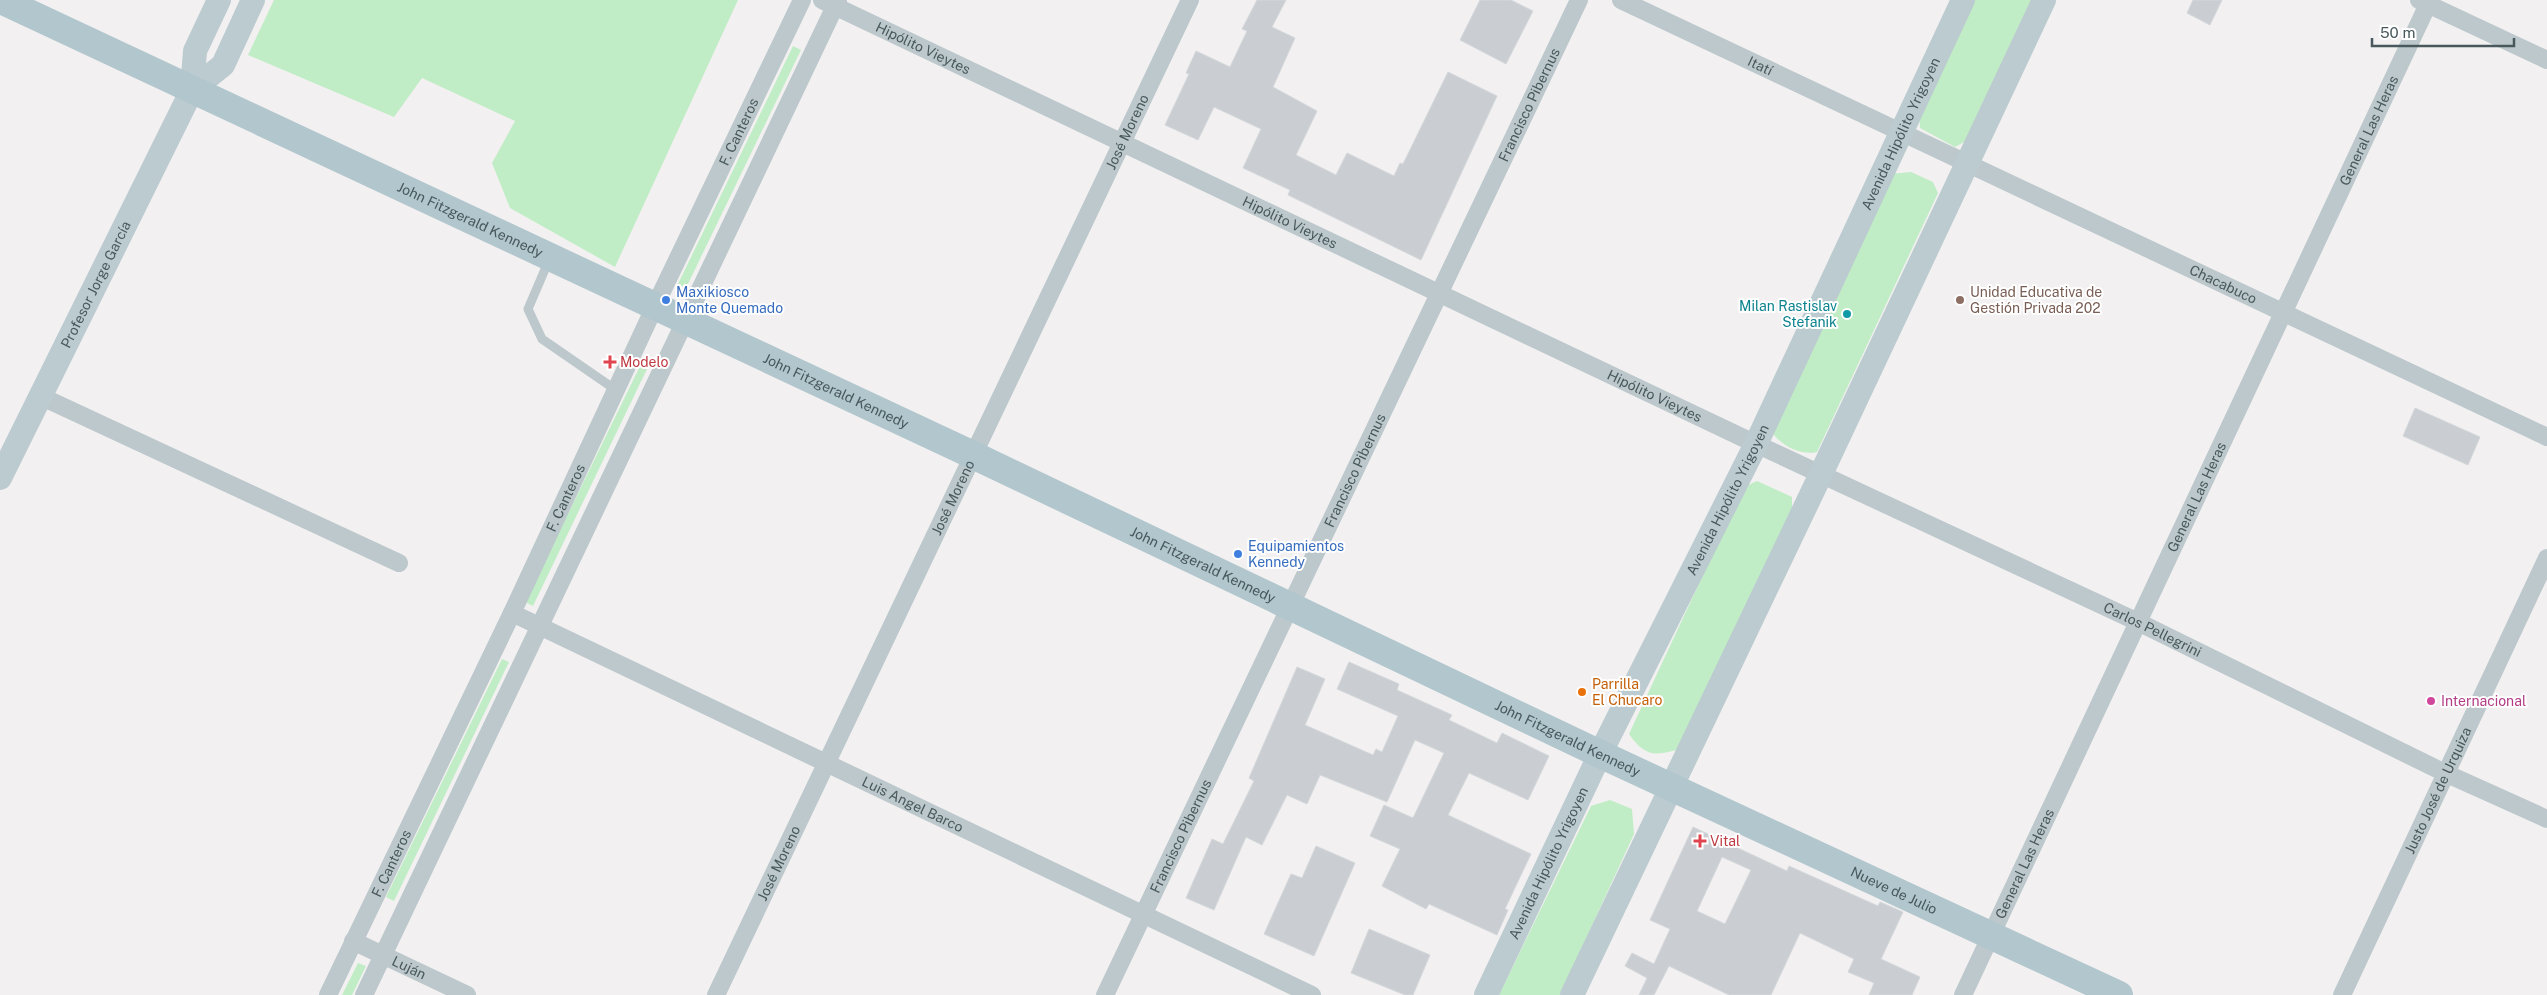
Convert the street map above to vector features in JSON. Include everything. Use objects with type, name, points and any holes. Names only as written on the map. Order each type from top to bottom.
[{"type":"main road","name":"John Fitzgerald Kennedy","points":[[1,0],[973,455],[1670,786]]},
{"type":"main road","points":[[192,90],[195,51],[219,0]]},
{"type":"main road","points":[[192,90],[223,65],[253,0]]},
{"type":"main road","name":"Avenida Hipólito Yrigoyen","points":[[1486,995],[1600,754],[1756,444],[1900,131],[1963,0]]},
{"type":"main road","points":[[1572,995],[1670,786],[1821,474],[2044,0]]},
{"type":"main road","name":"Profesor Jorge García","points":[[0,478],[192,90]]},
{"type":"main road","name":"Nueve de Julio","points":[[1670,786],[2119,995]]},
{"type":"street","name":"F. Canteros","points":[[328,995],[512,613],[655,306],[802,0]]},
{"type":"street","name":"José Moreno","points":[[716,995],[1190,0]]},
{"type":"street","name":"Francisco Pibernus","points":[[1105,995],[1579,0]]},
{"type":"street","name":"Itatí","points":[[1621,0],[1900,131]]},
{"type":"street","points":[[2426,1],[2547,60]]},
{"type":"street","name":"General Las Heras","points":[[1963,995],[2285,313],[2426,1]]},
{"type":"street","name":"Hipólito Vieytes","points":[[832,2],[1756,444]]},
{"type":"street","points":[[364,995],[686,320],[832,2]]},
{"type":"street","name":"Chacabuco","points":[[1900,131],[2547,436]]},
{"type":"street","points":[[40,396],[399,563]]},
{"type":"street","name":"Carlos Pellegrini","points":[[1756,444],[2138,622],[2445,773],[2547,819]]},
{"type":"street","name":"Justo José de Urquiza","points":[[2342,995],[2547,558]]},
{"type":"street","name":"Luis Angel Barco","points":[[512,613],[1312,995]]},
{"type":"street","name":"Luján","points":[[353,941],[467,995]]},
{"type":"lane","points":[[550,257],[528,309],[533,323],[542,340],[616,390]]},
{"type":"green space","points":[[274,0],[738,0],[615,267],[510,208],[492,163],[515,121],[422,78],[394,117],[248,55]]},
{"type":"green space","points":[[1973,0],[2033,0],[1968,140],[1955,147],[1920,128],[1919,114]]},
{"type":"green space","points":[[793,46],[801,50],[686,288],[678,284]]},
{"type":"green space","points":[[1911,172],[1933,182],[1938,193],[1817,452],[1797,451],[1785,445],[1771,431],[1890,174]]},
{"type":"green space","points":[[641,364],[648,367],[533,606],[525,602]]},
{"type":"green space","points":[[1757,481],[1792,497],[1792,509],[1680,749],[1664,753],[1646,751],[1629,734],[1744,487]]},
{"type":"green space","points":[[502,659],[509,662],[394,901],[386,897]]},
{"type":"green space","points":[[1610,800],[1632,809],[1634,834],[1560,995],[1499,995],[1591,806]]},
{"type":"green space","points":[[358,963],[366,966],[352,995],[342,995]]},
{"type":"building","points":[[1257,0],[1286,0],[1272,27],[1295,38],[1273,87],[1317,111],[1296,155],[1336,175],[1347,153],[1394,176],[1400,163],[1403,164],[1448,72],[1497,96],[1421,260],[1288,195],[1290,190],[1243,168],[1261,129],[1214,107],[1198,140],[1165,125],[1189,74],[1186,73],[1196,51],[1230,67],[1247,31],[1242,29]]},
{"type":"building","points":[[1480,0],[1511,0],[1533,11],[1506,64],[1460,40]]},
{"type":"building","points":[[2193,0],[2222,0],[2210,25],[2187,13]]},
{"type":"building","points":[[2415,408],[2480,437],[2468,465],[2403,436]]},
{"type":"building","points":[[1349,662],[1399,684],[1397,690],[1452,715],[1449,720],[1497,743],[1502,733],[1549,756],[1528,800],[1469,773],[1448,815],[1531,854],[1505,909],[1508,910],[1497,935],[1429,904],[1426,909],[1382,886],[1400,849],[1370,836],[1384,805],[1413,818],[1444,753],[1415,740],[1387,802],[1320,775],[1307,804],[1287,795],[1262,845],[1246,837],[1214,910],[1186,898],[1212,839],[1223,844],[1254,781],[1249,778],[1297,667],[1325,679],[1305,725],[1373,755],[1376,749],[1382,752],[1398,716],[1337,689]]},
{"type":"building","points":[[1693,827],[1787,871],[1789,866],[1878,906],[1880,902],[1903,912],[1881,959],[1920,977],[1912,995],[1869,995],[1874,983],[1848,972],[1854,959],[1800,933],[1771,995],[1729,995],[1669,966],[1654,995],[1639,995],[1647,978],[1625,966],[1632,953],[1654,964],[1670,929],[1650,920]],"holes":[[[1722,857],[1751,870],[1725,924],[1697,911]]]},
{"type":"building","points":[[1316,846],[1355,863],[1314,956],[1264,934],[1291,874],[1302,878]]},
{"type":"building","points":[[1369,929],[1430,955],[1413,995],[1405,995],[1351,973]]},
{"type":"place","name":"Maxikiosco Monte Quemado","points":[[666,300]]},
{"type":"place","name":"Unidad Educativa de Gestión Privada 202","points":[[1960,300]]},
{"type":"place","name":"Milan Rastislav Stefanik","points":[[1847,314]]},
{"type":"place","name":"Modelo","points":[[610,362]]},
{"type":"place","name":"Equipamientos Kennedy","points":[[1238,554]]},
{"type":"place","name":"Parrilla El Chucaro","points":[[1582,692]]},
{"type":"place","name":"Internacional","points":[[2431,701]]},
{"type":"place","name":"Vital","points":[[1700,841]]}]
